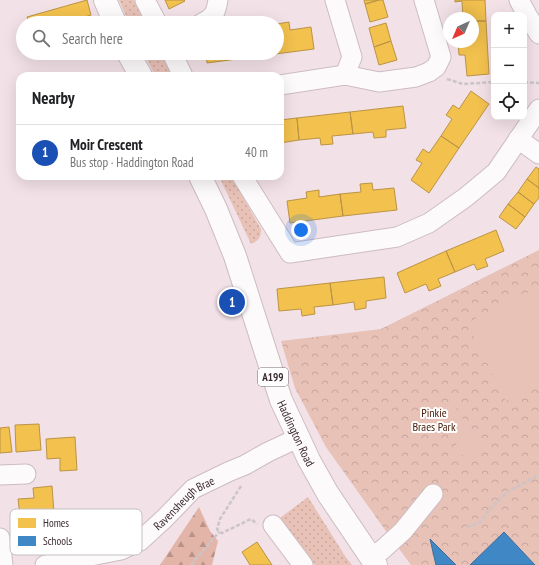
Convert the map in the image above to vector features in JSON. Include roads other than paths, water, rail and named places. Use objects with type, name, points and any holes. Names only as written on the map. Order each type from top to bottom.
[{"type":"main road","points":[[105,0],[112,16]]},
{"type":"main road","points":[[132,60],[139,72]]},
{"type":"main road","name":"Haddington Road","points":[[202,180],[216,209],[235,256],[281,400],[298,438],[328,494],[373,561]]},
{"type":"street","points":[[145,0],[153,16]]},
{"type":"street","points":[[212,16],[216,12],[218,0]]},
{"type":"street","points":[[335,0],[352,57],[345,75]]},
{"type":"street","points":[[284,84],[345,75],[379,82],[416,77],[429,72],[436,67],[441,57],[424,0]]},
{"type":"street","points":[[519,0],[527,16],[539,34]]},
{"type":"street","points":[[175,60],[181,72]]},
{"type":"street","points":[[245,180],[290,252],[397,237],[429,223],[466,197],[496,172],[539,109]]},
{"type":"street","points":[[518,139],[539,154]]},
{"type":"street","name":"Ravensheugh Brae","points":[[142,540],[193,489],[298,438]]},
{"type":"street","points":[[0,475],[26,474]]},
{"type":"street","points":[[373,561],[386,546],[404,531],[433,494]]},
{"type":"street","points":[[273,524],[303,565]]},
{"type":"street","points":[[0,538],[3,565]]},
{"type":"street","name":"Ravensheugh Brae","points":[[46,565],[97,555]]},
{"type":"place","name":"Moir Crescent","points":[[232,302]]},
{"type":"park label","name":"Pinkie Braes Park","points":[[434,419]]}]
